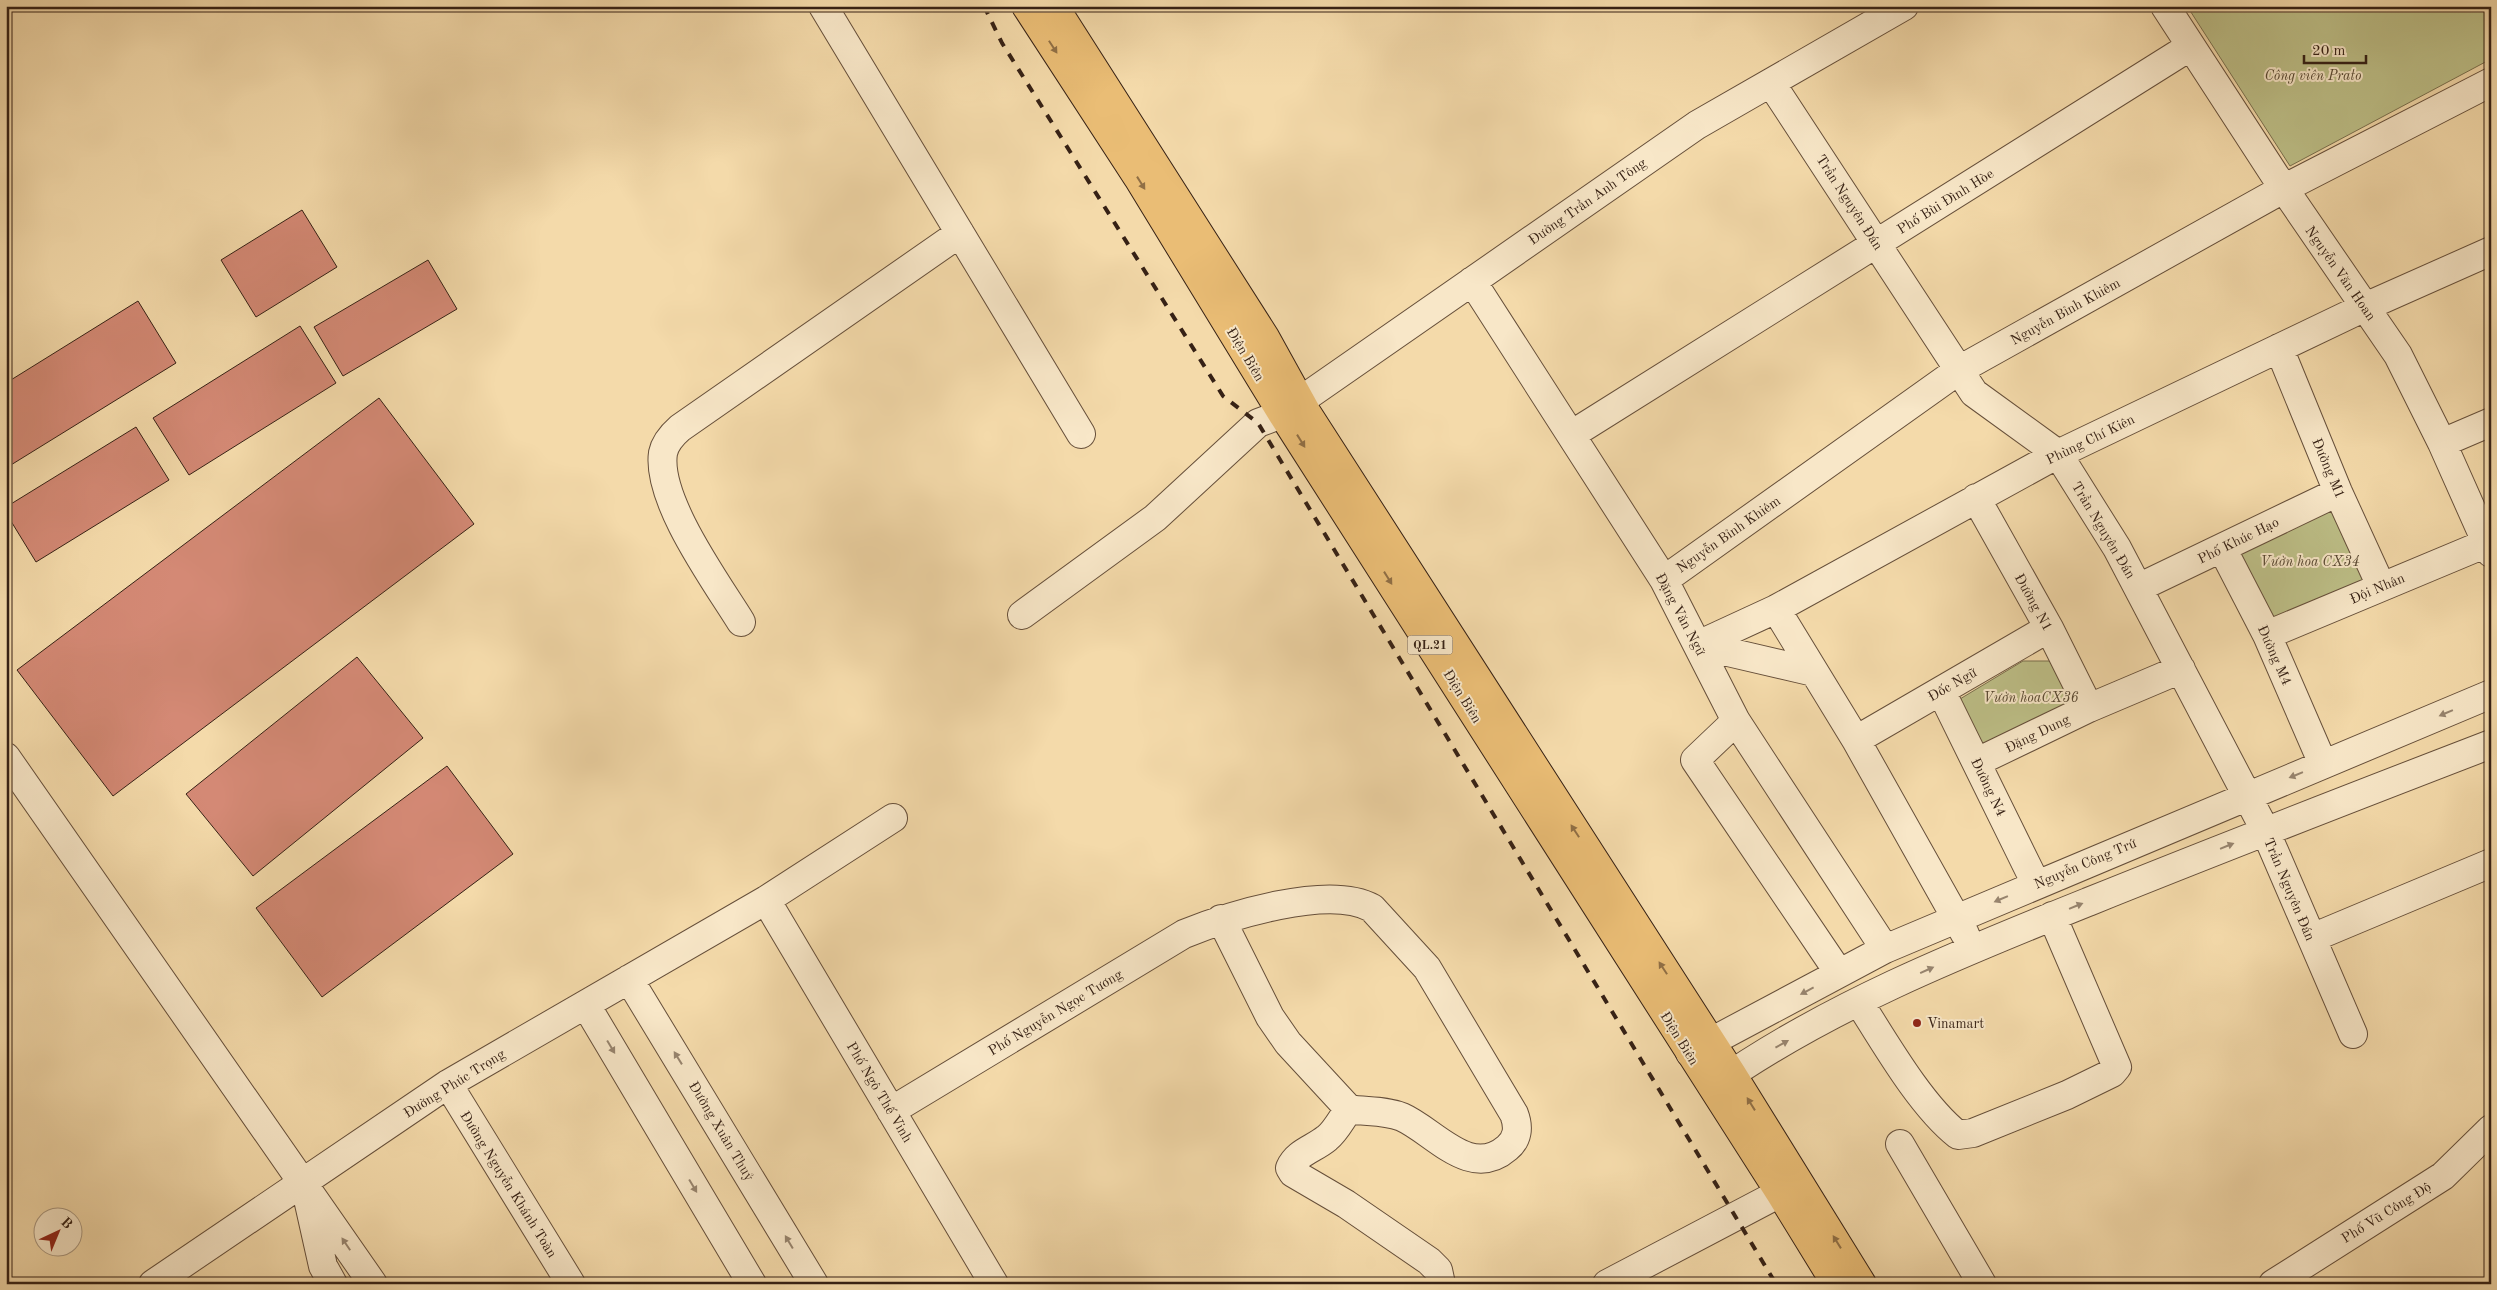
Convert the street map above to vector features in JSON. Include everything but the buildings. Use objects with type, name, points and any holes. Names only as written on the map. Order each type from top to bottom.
[{"type":"main road","name":"Điện Biên","points":[[1026,6],[1291,407],[1721,1081],[1862,1284]]},
{"type":"main road","name":"Điện Biên","points":[[1054,6],[1265,337],[1291,407]]},
{"type":"main road","name":"Điện Biên","points":[[1721,1081],[1780,1193],[1836,1284]]},
{"type":"street","points":[[823,6],[1081,434]]},
{"type":"street","name":"Đường Trần Anh Tông","points":[[1022,614],[1154,518],[1258,423],[1274,417],[1291,407],[1697,125],[1904,6]]},
{"type":"street","name":"Nguyễn Văn Hoan","points":[[2165,6],[2283,189],[2398,355],[2442,443],[2489,548]]},
{"type":"street","name":"Phố Bùi Đình Hòe","points":[[1571,435],[2191,46]]},
{"type":"street","name":"Trần Nguyên Đán","points":[[1771,82],[1878,243],[1974,394],[2058,454],[2117,548],[2265,830],[2353,1034]]},
{"type":"street","name":"Nguyễn Bỉnh Khiêm","points":[[1664,580],[1959,370],[2283,189],[2491,82]]},
{"type":"street","points":[[741,622],[689,538],[667,488],[663,452],[669,438],[680,428],[960,233]]},
{"type":"street","name":"Phùng Chí Kiên","points":[[1698,645],[1776,609],[2058,454],[2365,307],[2491,251]]},
{"type":"street","name":"Đặng Văn Ngữ","points":[[1472,281],[1664,580],[1736,720],[1885,949]]},
{"type":"street","name":"Đường M1","points":[[2279,348],[2338,492],[2381,586]]},
{"type":"street","points":[[2442,443],[2491,422]]},
{"type":"street","name":"Phố Khúc Hạo","points":[[2138,588],[2338,492]]},
{"type":"street","name":"Đường N1","points":[[1976,498],[2049,628],[2089,708]]},
{"type":"street","name":"Đường M4","points":[[2222,548],[2267,635],[2323,764]]},
{"type":"street","name":"Đội Nhân","points":[[2267,635],[2381,586],[2489,548]]},
{"type":"street","points":[[1776,609],[1856,740],[1973,949]]},
{"type":"street","name":"Đốc Ngữ","points":[[1856,740],[2049,628]]},
{"type":"street","points":[[1698,645],[1814,672]]},
{"type":"street","name":"Đặng Dung","points":[[1977,762],[2089,708],[2180,669]]},
{"type":"street","name":"Đường N4","points":[[1940,691],[1977,762],[2036,884]]},
{"type":"street","name":"Nguyễn Công Trứ","points":[[1700,1048],[1885,949],[2246,795],[2491,694]]},
{"type":"street","points":[[1736,720],[1695,760],[1839,973]]},
{"type":"street","points":[[1721,1081],[1859,1002],[1973,949],[2265,830],[2491,744]]},
{"type":"street","points":[[6,757],[373,1284]]},
{"type":"street","name":"Đường Phúc Trọng","points":[[153,1284],[448,1084],[766,900],[893,818]]},
{"type":"street","points":[[2312,938],[2491,863]]},
{"type":"street","name":"Phố Nguyễn Ngọc Tương","points":[[891,1111],[1184,934],[1221,919],[1278,905],[1343,898],[1361,902],[1372,908],[1427,968],[1514,1114],[1518,1124],[1516,1135],[1508,1147],[1496,1156],[1479,1158],[1457,1154],[1431,1133],[1402,1117],[1384,1112],[1349,1109]]},
{"type":"street","name":"Phố Ngô Thế Vinh","points":[[766,900],[994,1284]]},
{"type":"street","points":[[1859,1002],[1892,1055],[1945,1124],[1958,1135],[1973,1133],[2067,1095],[2112,1073],[2117,1067],[2052,916]]},
{"type":"street","points":[[1221,919],[1270,1017],[1288,1043],[1349,1109],[1328,1137],[1298,1156],[1290,1168],[1293,1173],[1346,1204],[1429,1261],[1438,1270],[1440,1284]]},
{"type":"street","name":"Đường Xuân Thuỷ","points":[[629,979],[814,1284]]},
{"type":"street","points":[[586,1004],[752,1284]]},
{"type":"street","name":"Đường Nguyễn Khánh Toàn","points":[[448,1084],[571,1284]]},
{"type":"street","name":"Phố Vũ Công Độ","points":[[2272,1284],[2443,1176],[2491,1129]]},
{"type":"street","points":[[1900,1144],[1982,1284]]},
{"type":"street","points":[[304,1183],[323,1266],[333,1284]]},
{"type":"street","points":[[1607,1284],[1780,1193]]},
{"type":"green space","name":"Công viên Prato","points":[[2187,6],[2491,6],[2491,59],[2290,166]]},
{"type":"green space","name":"Vườn hoa CX34","points":[[2331,506],[2366,581],[2267,623],[2237,566],[2240,552]]},
{"type":"green space","name":"Vườn hoaCX36","points":[[2023,661],[2052,661],[2089,708],[1977,762],[1950,705]]},
{"type":"railway","points":[[984,6],[1002,43],[1223,396],[1258,423],[1776,1284]]},
{"type":"place","name":"Vinamart","points":[[1917,1023]]}]
